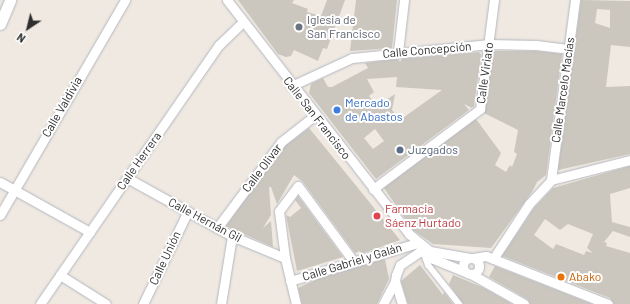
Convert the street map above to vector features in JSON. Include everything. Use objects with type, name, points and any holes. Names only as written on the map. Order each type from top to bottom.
[{"type":"street","points":[[0,24],[10,0]]},
{"type":"street","name":"Calle Valdivia","points":[[0,215],[125,0]]},
{"type":"street","name":"Calle San Francisco","points":[[227,0],[314,116],[409,234]]},
{"type":"street","points":[[398,52],[404,0]]},
{"type":"street","name":"Calle Viriato","points":[[373,189],[480,109],[494,0]]},
{"type":"street","name":"Calle Marcelo Macías","points":[[551,180],[575,0]]},
{"type":"street","name":"Calle Herrera","points":[[40,304],[219,45],[243,22]]},
{"type":"street","name":"Calle Concepción","points":[[291,86],[352,58],[398,52],[489,44],[536,45],[568,49]]},
{"type":"street","name":"Calle Olivar","points":[[217,228],[280,142],[314,116]]},
{"type":"street","points":[[493,259],[529,204],[551,180],[630,160]]},
{"type":"street","name":"Calle Hernán Gil","points":[[127,178],[232,236],[284,258]]},
{"type":"street","points":[[0,182],[90,232]]},
{"type":"street","points":[[296,304],[284,258],[279,211],[298,186],[354,262]]},
{"type":"street","name":"Calle Unión","points":[[143,304],[188,211]]},
{"type":"street","points":[[409,234],[430,251],[471,258],[486,256],[608,304]]},
{"type":"street","points":[[409,234],[414,244],[422,252],[428,265],[459,304]]},
{"type":"street","points":[[221,304],[232,236]]},
{"type":"street","name":"Calle Gabriel y Galán","points":[[290,281],[414,244]]},
{"type":"street","points":[[383,304],[395,281],[400,265],[396,249]]},
{"type":"street","points":[[400,265],[422,252]]},
{"type":"street","points":[[422,252],[468,273],[524,304]]},
{"type":"street","points":[[468,273],[479,268],[479,263],[471,258]]},
{"type":"street","points":[[468,273],[463,264],[471,258]]},
{"type":"street","points":[[60,275],[106,304]]},
{"type":"street","points":[[395,281],[402,304]]},
{"type":"building","name":"Iglesia de San Francisco","points":[[238,0],[294,0],[292,3],[308,9],[307,12],[321,16],[327,0],[345,0],[327,49],[323,48],[318,61],[294,50],[291,56],[286,57],[278,54]]},
{"type":"building","points":[[356,0],[397,0],[392,48],[350,51]]},
{"type":"building","points":[[581,0],[630,1],[630,47],[611,45],[606,87],[630,86],[630,154],[558,170]],"holes":[[[597,9],[610,10],[610,28],[595,23]]]},
{"type":"building","points":[[493,51],[536,51],[562,54],[546,175],[537,182],[532,192],[491,248],[433,244],[413,230],[384,188],[476,119],[501,153],[495,165],[506,172],[510,165],[512,167],[517,154],[514,152],[518,130],[484,113]]},
{"type":"building","points":[[479,52],[481,55],[474,106],[472,108],[464,104],[469,110],[376,179],[309,93],[311,84],[323,78],[328,87],[332,87],[368,68],[365,63],[398,59],[400,62],[402,59]],"holes":[[[397,77],[396,87],[442,90],[400,120],[392,110],[395,94],[377,106],[369,96],[374,92],[367,79]],[[375,129],[384,141],[373,149],[364,138]]]},
{"type":"building","points":[[309,128],[400,240],[361,254],[360,251],[355,253],[303,182],[294,175],[277,204],[271,187],[269,187],[271,215],[263,228],[271,221],[273,247],[226,226],[285,146]]},
{"type":"building","points":[[630,166],[630,188],[610,194],[612,222],[630,227],[630,237],[613,231],[604,242],[607,243],[606,246],[630,253],[630,304],[614,304],[610,298],[502,256],[534,208],[553,188]],"holes":[[[545,219],[560,230],[568,224],[593,234],[587,248],[593,253],[586,251],[584,255],[556,244],[553,249],[534,235]]]},
{"type":"building","points":[[298,196],[343,257],[297,271],[286,215],[290,217],[301,208],[295,200]]},
{"type":"building","points":[[385,259],[389,279],[377,304],[302,304],[298,288],[317,279]]},
{"type":"building","points":[[420,265],[443,295],[444,292],[453,304],[408,304],[401,281]]},
{"type":"building","points":[[495,266],[592,304],[530,304],[527,299],[489,277]]},
{"type":"building","points":[[453,275],[484,288],[512,304],[463,304],[449,284]]},
{"type":"place","name":"Iglesia de San Francisco","points":[[299,27]]},
{"type":"place","name":"Mercado de Abastos","points":[[337,110]]},
{"type":"place","name":"Juzgados","points":[[400,150]]},
{"type":"place","name":"Farmacia Sáenz Hurtado","points":[[377,216]]},
{"type":"place","name":"Abako","points":[[561,277]]}]
